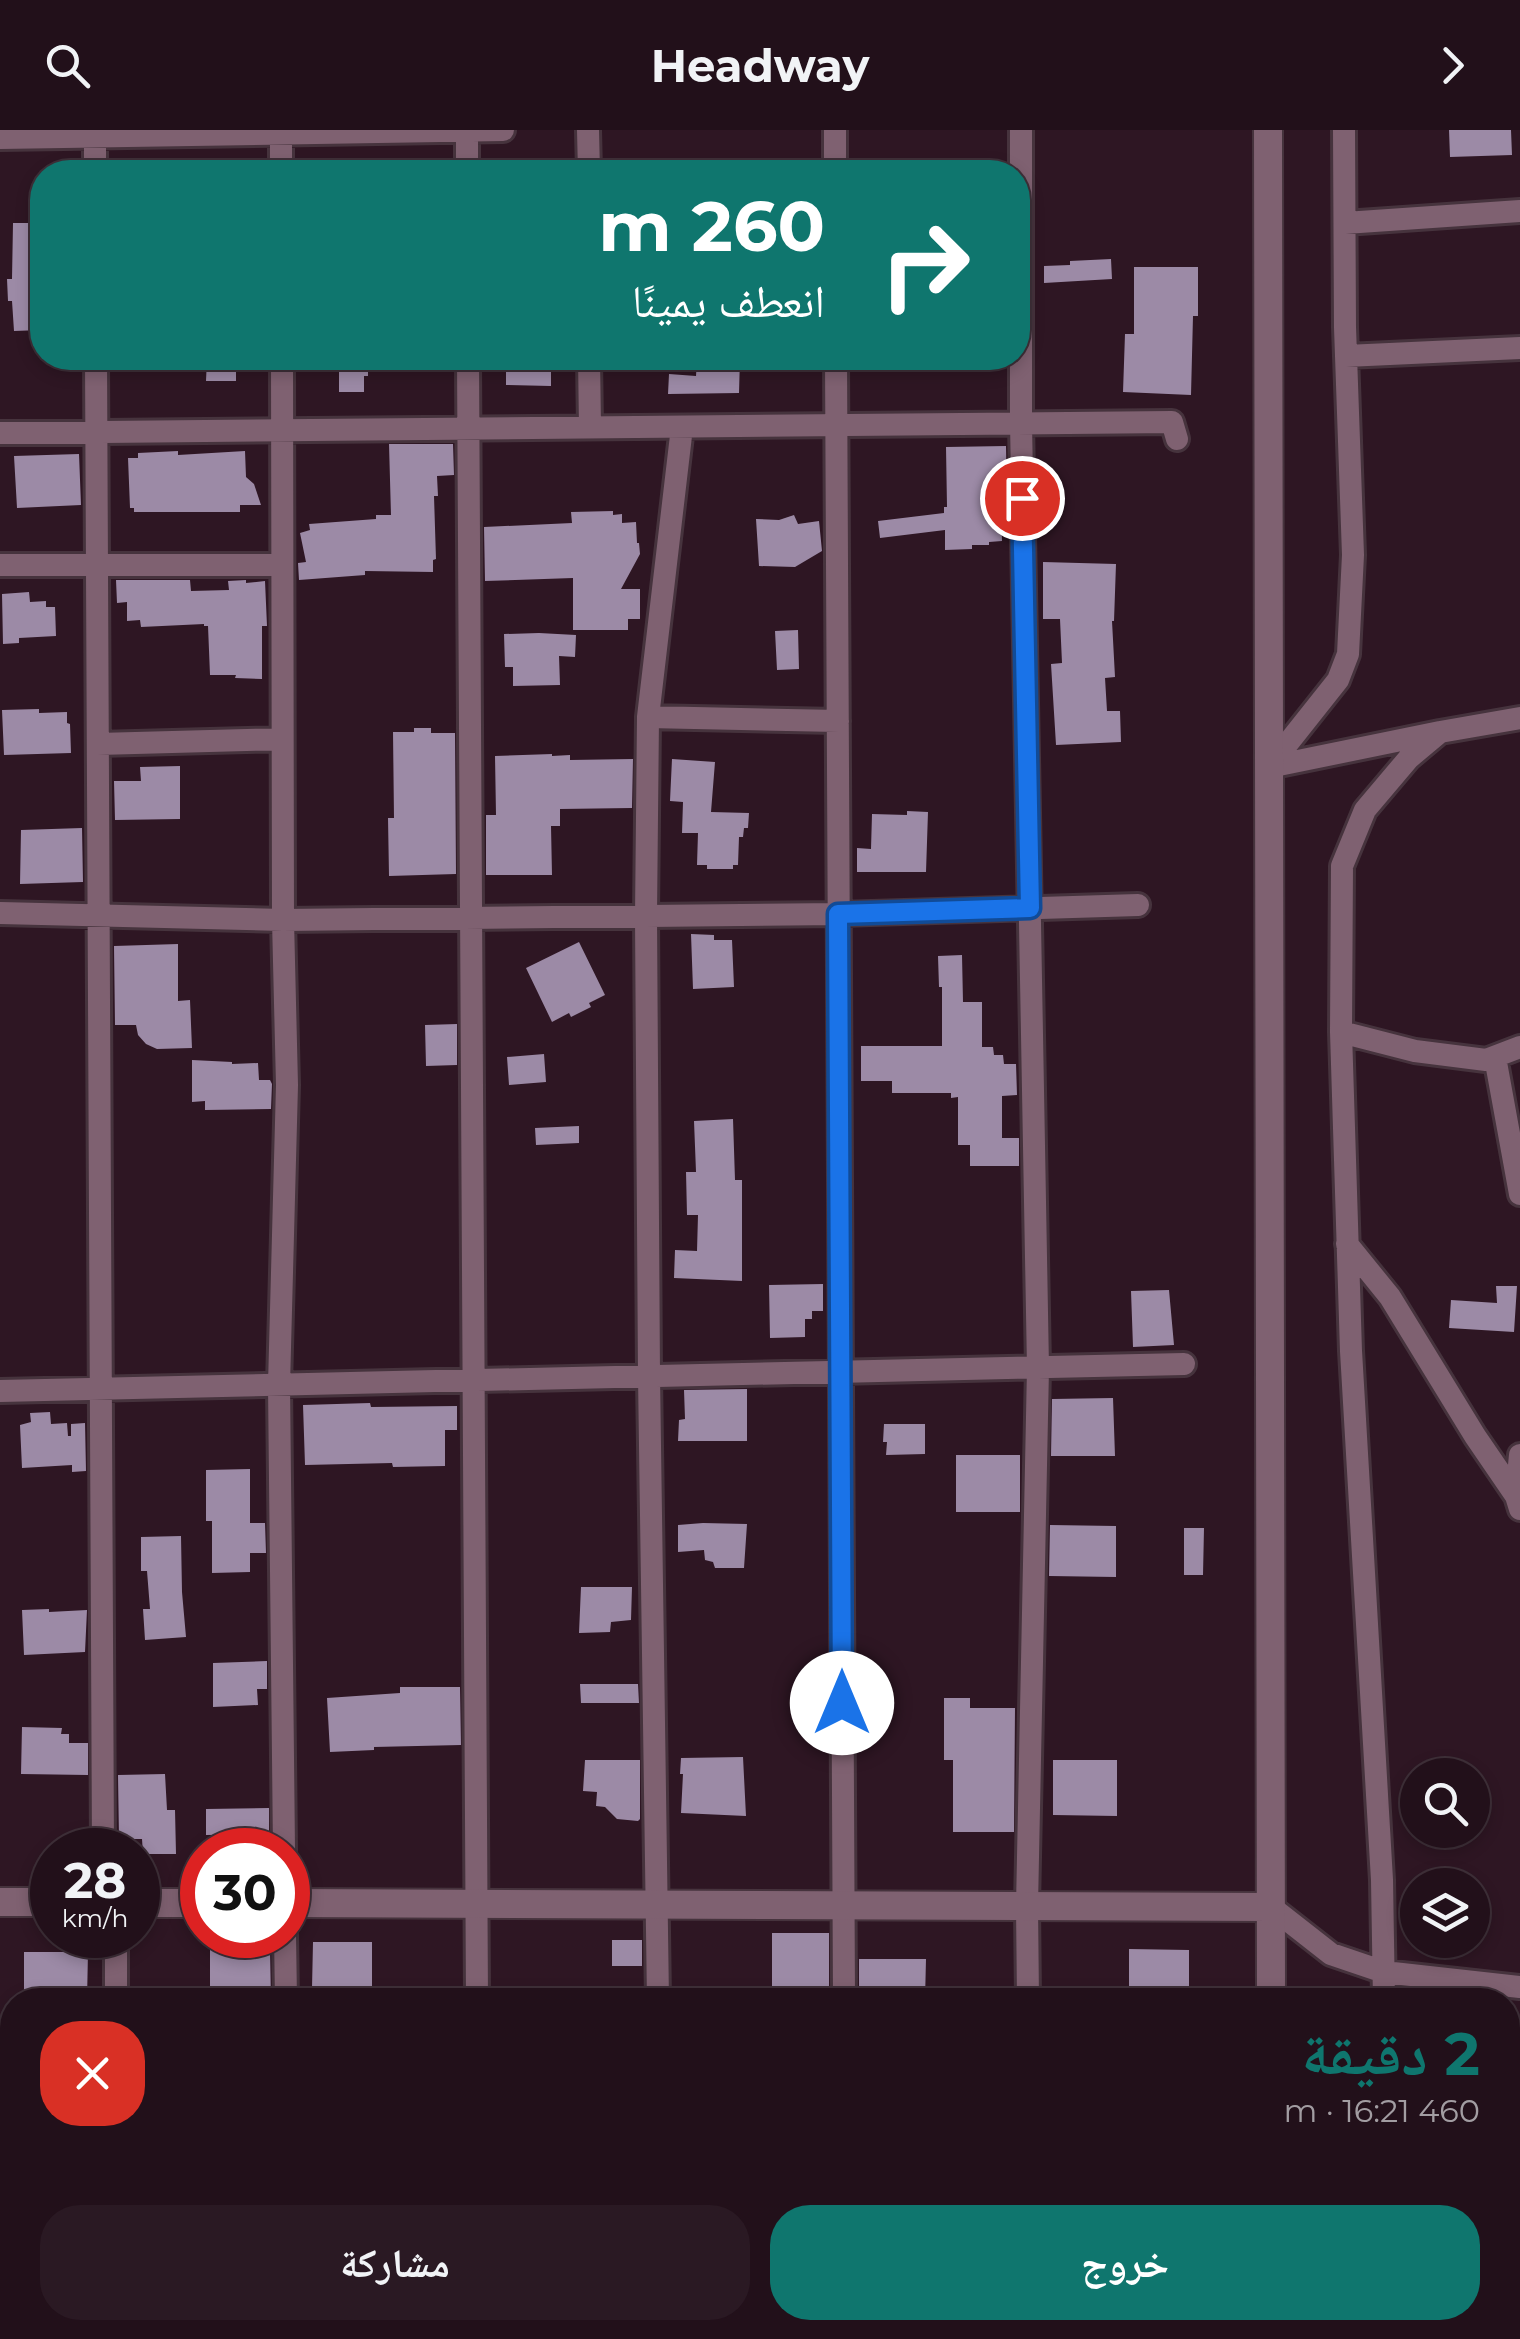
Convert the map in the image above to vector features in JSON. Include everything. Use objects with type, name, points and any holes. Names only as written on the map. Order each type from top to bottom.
[{"type":"street","points":[[467,130],[468,160]]},
{"type":"street","points":[[0,138],[95,133],[503,130]]},
{"type":"street","points":[[588,130],[588,160]]},
{"type":"street","points":[[835,130],[835,160]]},
{"type":"street","points":[[1020,130],[1020,160]]},
{"type":"street","points":[[1268,130],[1271,1988]]},
{"type":"street","points":[[1269,768],[1338,680],[1348,654],[1352,555],[1344,130]]},
{"type":"street","points":[[281,132],[281,160]]},
{"type":"street","points":[[95,133],[95,160]]},
{"type":"street","points":[[1345,223],[1520,211]]},
{"type":"street","points":[[1346,356],[1520,348]]},
{"type":"street","points":[[96,370],[103,1828]]},
{"type":"street","points":[[282,370],[286,1168],[280,1384],[284,1828]]},
{"type":"street","points":[[468,370],[477,1988]]},
{"type":"street","points":[[590,370],[590,427]]},
{"type":"street","points":[[836,370],[844,1988]]},
{"type":"street","points":[[1021,370],[1038,1368],[1028,1988]]},
{"type":"street","points":[[0,433],[1172,422],[1177,439]]},
{"type":"street","points":[[658,1988],[649,1376],[648,717],[682,426]]},
{"type":"street","points":[[0,565],[281,565]]},
{"type":"street","points":[[648,717],[838,721]]},
{"type":"street","points":[[1269,768],[1520,718]]},
{"type":"street","points":[[1384,1988],[1382,1880],[1350,1351],[1341,1032],[1342,866],[1365,810],[1409,758],[1440,732]]},
{"type":"street","points":[[98,744],[282,739]]},
{"type":"street","points":[[0,913],[282,920],[838,914],[1138,905]]},
{"type":"street","points":[[1341,1032],[1414,1051],[1486,1060],[1520,1046]]},
{"type":"street","points":[[1495,1057],[1520,1194]]},
{"type":"street","points":[[1348,1244],[1390,1296],[1519,1501]]},
{"type":"street","points":[[0,1391],[1184,1364]]},
{"type":"street","points":[[1519,1501],[1520,1455]]},
{"type":"street","points":[[0,1902],[30,1902]]},
{"type":"street","points":[[310,1903],[1271,1907],[1332,1954],[1384,1972],[1520,1987]]},
{"type":"street","points":[[116,1958],[116,1988]]},
{"type":"street","points":[[285,1958],[286,1988]]},
{"type":"building","points":[[1449,130],[1511,130],[1512,155],[1450,157]]},
{"type":"building","points":[[13,223],[30,223],[30,330],[14,331],[7,279],[12,279]]},
{"type":"building","points":[[1111,259],[1112,279],[1044,283],[1044,266]]},
{"type":"building","points":[[1134,267],[1198,267],[1191,395],[1123,392],[1125,334],[1134,334]]},
{"type":"building","points":[[206,370],[236,370],[236,381],[206,381]]},
{"type":"building","points":[[339,370],[368,370],[364,392],[339,392]]},
{"type":"building","points":[[506,370],[551,370],[551,386],[506,385]]},
{"type":"building","points":[[696,370],[740,370],[739,393],[668,394],[669,374],[696,376]]},
{"type":"building","points":[[389,444],[453,444],[454,475],[437,476],[433,572],[365,571],[365,575],[299,580],[298,563],[306,562],[300,533],[310,530],[309,524],[391,515]]},
{"type":"building","points":[[1006,446],[1007,502],[1001,502],[1002,541],[972,545],[972,549],[945,550],[945,530],[880,538],[878,521],[944,513],[946,447]]},
{"type":"building","points":[[178,451],[178,455],[245,451],[246,477],[254,484],[261,505],[240,505],[240,512],[134,512],[130,508],[128,458],[138,458],[138,453]]},
{"type":"building","points":[[79,454],[81,505],[17,508],[14,456]]},
{"type":"building","points":[[613,511],[613,515],[622,514],[622,523],[636,522],[639,543],[640,554],[621,589],[640,589],[640,619],[628,619],[628,630],[573,630],[573,578],[485,581],[484,527],[572,523],[571,512]]},
{"type":"building","points":[[794,515],[798,524],[819,521],[822,551],[795,567],[759,566],[756,519],[779,520]]},
{"type":"building","points":[[1043,562],[1116,564],[1112,621],[1115,677],[1105,678],[1107,711],[1120,711],[1121,742],[1056,745],[1051,664],[1062,663],[1060,619],[1043,619]]},
{"type":"building","points":[[116,580],[190,580],[191,591],[229,590],[228,581],[265,581],[267,626],[262,626],[262,679],[210,675],[208,626],[204,624],[141,627],[140,620],[127,621],[127,602],[117,603]]},
{"type":"building","points":[[29,592],[30,602],[46,601],[46,607],[55,607],[56,636],[19,638],[19,643],[3,644],[2,594]]},
{"type":"building","points":[[798,630],[799,669],[777,670],[775,631]]},
{"type":"building","points":[[504,634],[576,635],[575,657],[559,656],[560,685],[513,686],[513,667],[505,667]]},
{"type":"building","points":[[39,709],[39,713],[67,712],[71,753],[4,755],[2,710]]},
{"type":"building","points":[[414,728],[455,733],[456,874],[389,876],[388,818],[394,818],[393,732],[414,732]]},
{"type":"building","points":[[570,755],[570,760],[633,759],[632,808],[560,809],[560,826],[551,826],[552,875],[486,875],[486,815],[496,815],[495,756]]},
{"type":"building","points":[[672,759],[715,762],[711,812],[749,813],[748,828],[739,837],[738,865],[733,865],[733,869],[697,865],[698,833],[682,833],[683,802],[670,801]]},
{"type":"building","points":[[180,766],[180,819],[115,820],[114,781],[141,781],[140,767]]},
{"type":"building","points":[[907,811],[928,812],[926,872],[857,872],[857,848],[871,849],[872,814],[907,815]]},
{"type":"building","points":[[82,828],[83,882],[20,884],[21,830]]},
{"type":"building","points":[[691,934],[732,940],[734,987],[693,989]]},
{"type":"building","points":[[579,942],[605,995],[589,1003],[591,1007],[552,1022],[526,968]]},
{"type":"building","points":[[178,944],[178,1001],[190,1000],[192,1048],[157,1049],[138,1035],[136,1025],[115,1025],[114,946]]},
{"type":"building","points":[[962,955],[963,1002],[982,1002],[982,1047],[993,1047],[994,1055],[1003,1055],[1004,1064],[1016,1064],[1017,1095],[1002,1096],[1002,1138],[1019,1138],[1019,1166],[970,1166],[970,1145],[958,1145],[958,1097],[951,1098],[951,1093],[892,1093],[892,1081],[861,1081],[861,1046],[942,1046],[938,956]]},
{"type":"building","points":[[457,1024],[457,1065],[426,1066],[425,1025]]},
{"type":"building","points":[[544,1054],[546,1082],[509,1085],[507,1057]]},
{"type":"building","points":[[192,1060],[258,1063],[259,1080],[270,1080],[272,1084],[271,1109],[205,1110],[205,1101],[192,1102]]},
{"type":"building","points":[[733,1119],[735,1180],[742,1180],[742,1281],[674,1278],[675,1250],[697,1251],[698,1215],[687,1215],[686,1172],[696,1172],[694,1121]]},
{"type":"building","points":[[579,1126],[579,1143],[536,1145],[535,1128]]},
{"type":"building","points":[[823,1284],[823,1311],[812,1311],[812,1319],[805,1319],[805,1337],[770,1338],[769,1285]]},
{"type":"building","points":[[1496,1286],[1517,1286],[1514,1332],[1449,1328],[1451,1300],[1497,1303]]},
{"type":"building","points":[[1169,1290],[1174,1345],[1133,1347],[1131,1291]]},
{"type":"building","points":[[747,1389],[747,1441],[678,1441],[679,1420],[685,1419],[684,1390]]},
{"type":"building","points":[[1113,1398],[1115,1456],[1051,1456],[1052,1399]]},
{"type":"building","points":[[370,1403],[371,1407],[457,1406],[457,1430],[445,1430],[445,1466],[305,1465],[303,1405]]},
{"type":"building","points":[[50,1412],[51,1424],[67,1423],[68,1436],[71,1424],[85,1423],[86,1471],[72,1472],[72,1465],[22,1468],[20,1425],[31,1422],[30,1413]]},
{"type":"building","points":[[884,1424],[925,1424],[925,1454],[886,1455]]},
{"type":"building","points":[[956,1455],[1020,1455],[1020,1512],[956,1512]]},
{"type":"building","points":[[250,1469],[250,1523],[265,1523],[266,1553],[250,1553],[250,1572],[212,1573],[212,1521],[206,1521],[206,1470]]},
{"type":"building","points":[[747,1524],[744,1568],[715,1568],[713,1562],[705,1560],[704,1550],[678,1552],[678,1525]]},
{"type":"building","points":[[1050,1525],[1116,1526],[1116,1577],[1049,1576]]},
{"type":"building","points":[[1184,1528],[1204,1528],[1203,1575],[1184,1575]]},
{"type":"building","points":[[181,1536],[186,1637],[145,1640],[143,1609],[150,1609],[147,1571],[141,1571],[141,1537]]},
{"type":"building","points":[[581,1587],[632,1587],[631,1620],[611,1622],[610,1632],[579,1633]]},
{"type":"building","points":[[22,1610],[87,1610],[85,1652],[24,1655]]},
{"type":"building","points":[[267,1661],[267,1689],[257,1689],[258,1705],[213,1707],[213,1663]]},
{"type":"building","points":[[580,1684],[638,1684],[639,1703],[581,1703]]},
{"type":"building","points":[[400,1687],[460,1687],[461,1745],[330,1752],[327,1698],[400,1693]]},
{"type":"building","points":[[944,1698],[970,1698],[970,1708],[1015,1708],[1014,1832],[953,1832],[953,1760],[944,1760]]},
{"type":"building","points":[[22,1727],[62,1728],[61,1734],[69,1734],[69,1743],[88,1743],[88,1775],[21,1774]]},
{"type":"building","points":[[743,1757],[746,1816],[681,1813],[681,1758]]},
{"type":"building","points":[[585,1760],[640,1760],[638,1821],[617,1819],[605,1807],[596,1806],[597,1792],[583,1791]]},
{"type":"building","points":[[1053,1760],[1117,1760],[1117,1816],[1053,1815]]},
{"type":"building","points":[[165,1774],[167,1810],[175,1810],[176,1854],[160,1854],[160,1828],[119,1828],[118,1775]]},
{"type":"building","points":[[269,1808],[269,1828],[206,1828],[206,1809]]},
{"type":"building","points":[[772,1933],[829,1933],[829,1988],[772,1988]]},
{"type":"building","points":[[612,1940],[642,1940],[642,1966],[612,1966]]},
{"type":"building","points":[[313,1942],[372,1942],[372,1988],[312,1988]]},
{"type":"building","points":[[1129,1949],[1189,1950],[1189,1988],[1129,1988]]},
{"type":"building","points":[[24,1952],[30,1952],[30,1958],[88,1958],[87,1988],[24,1988]]},
{"type":"building","points":[[210,1958],[270,1958],[271,1988],[210,1988]]},
{"type":"building","points":[[859,1959],[926,1959],[925,1988],[859,1988]]},
{"type":"route","points":[[842,1703],[838,914],[1030,908],[1022,498]]}]
